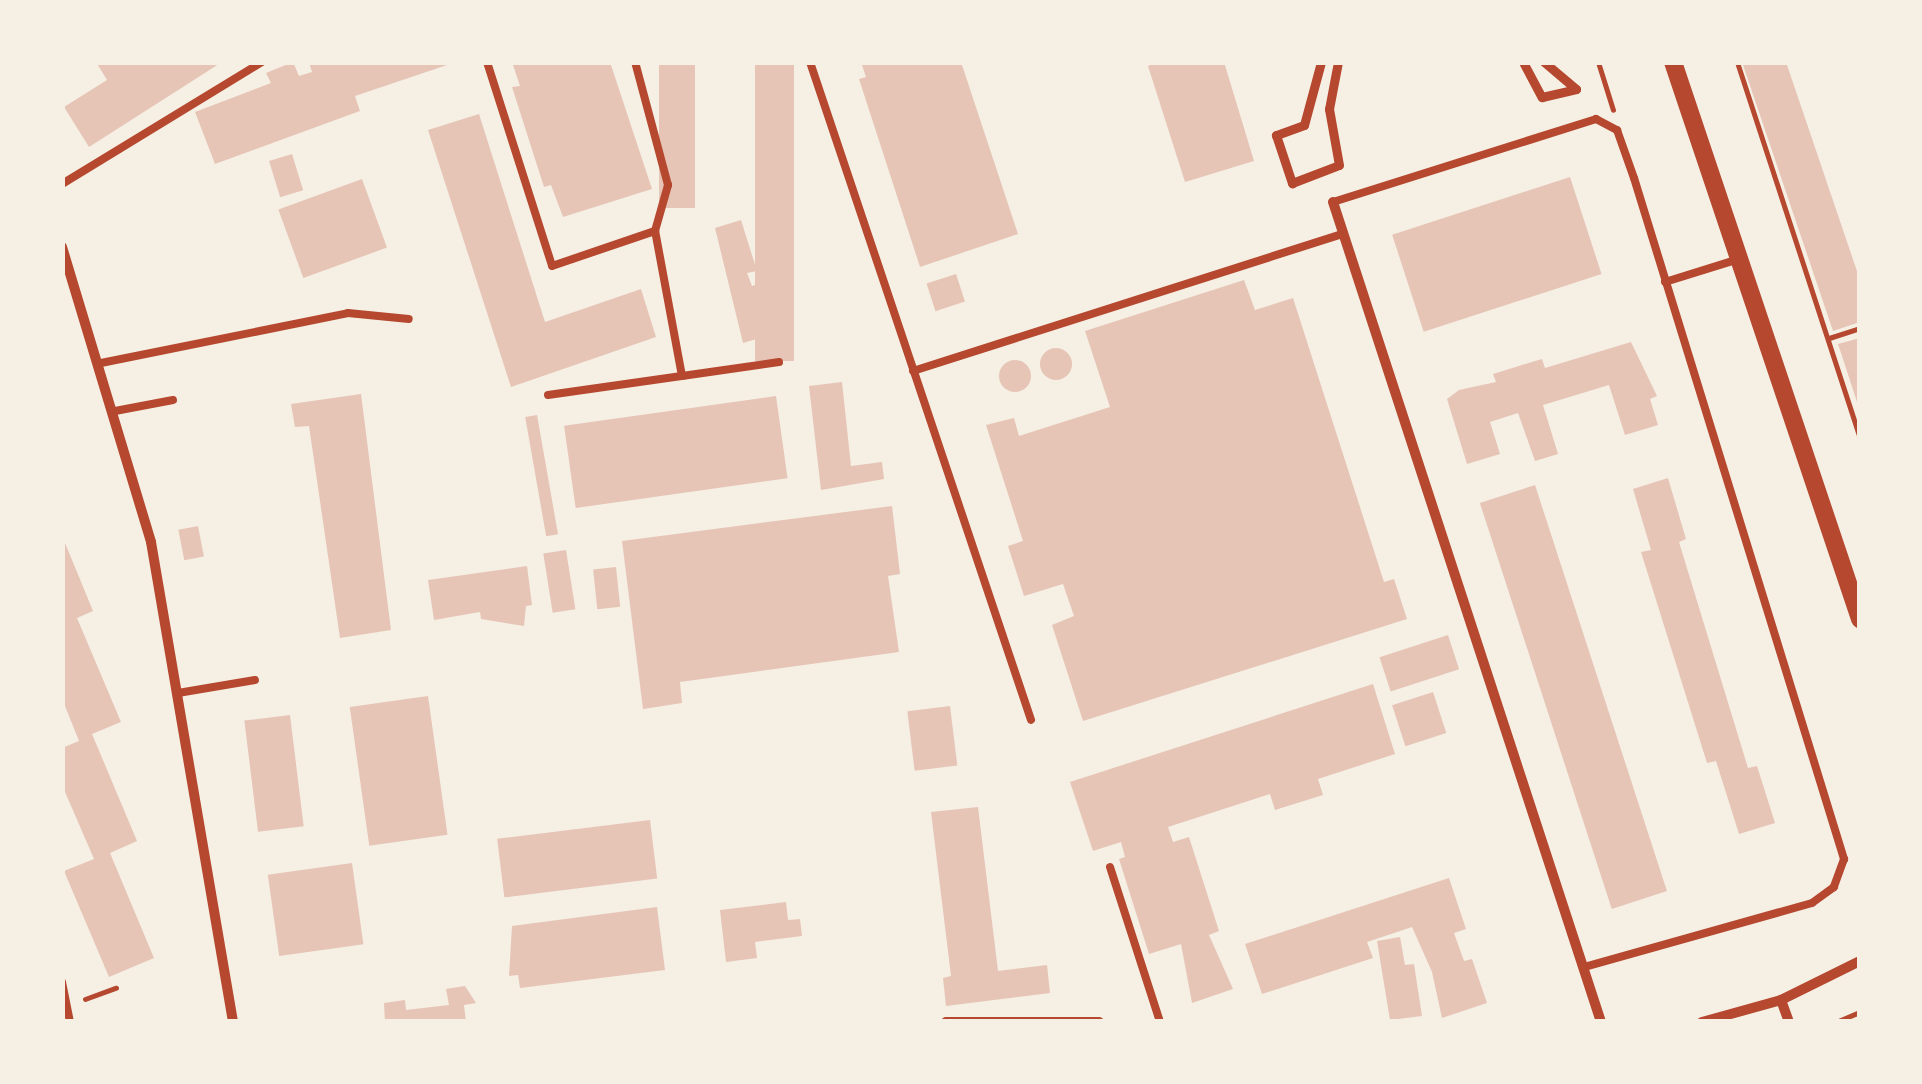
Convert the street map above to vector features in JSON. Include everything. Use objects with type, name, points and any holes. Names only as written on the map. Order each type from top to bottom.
[{"type":"street","points":[[1321,62],[1304,125],[1276,135],[1292,183],[1339,164],[1329,109],[1338,62]]},
{"type":"street","points":[[1523,62],[1542,97],[1576,89],[1544,62]]},
{"type":"street","points":[[1673,62],[1860,618]]},
{"type":"street","points":[[1333,202],[1602,1022]]},
{"type":"street","points":[[62,247],[102,363],[152,542],[233,1022]]},
{"type":"street","points":[[1702,1022],[1780,1000],[1860,961]]},
{"type":"street","points":[[1780,1000],[1790,1022]]},
{"type":"street","points":[[946,1022],[1099,1022]]},
{"type":"lane","points":[[62,184],[262,62]]},
{"type":"lane","points":[[487,62],[552,266],[655,231]]},
{"type":"lane","points":[[635,62],[668,185],[655,231],[682,376]]},
{"type":"lane","points":[[810,62],[1031,720]]},
{"type":"lane","points":[[1333,202],[1596,119],[1617,130],[1844,859],[1834,888],[1812,903],[1584,967]]},
{"type":"lane","points":[[913,371],[1343,234]]},
{"type":"lane","points":[[1665,282],[1739,259]]},
{"type":"lane","points":[[102,363],[348,313],[409,319]]},
{"type":"lane","points":[[548,395],[779,362]]},
{"type":"lane","points":[[116,411],[173,400]]},
{"type":"lane","points":[[178,693],[255,680]]},
{"type":"lane","points":[[1110,868],[1160,1022]]},
{"type":"lane","points":[[62,982],[70,1022]]},
{"type":"path","points":[[1598,62],[1616,118]]},
{"type":"path","points":[[1736,62],[1860,439]]},
{"type":"path","points":[[1828,339],[1860,328]]},
{"type":"path","points":[[85,999],[116,988]]},
{"type":"path","points":[[1836,1022],[1860,1012]]},
{"type":"building","points":[[96,62],[222,62],[89,147],[64,107],[107,80]]},
{"type":"building","points":[[293,62],[299,76],[312,72],[309,62],[453,63],[355,96],[360,111],[215,164],[195,112],[271,83],[266,73]]},
{"type":"building","points":[[512,62],[610,62],[652,189],[563,217],[551,185],[544,187],[512,87],[520,86]]},
{"type":"building","points":[[659,62],[695,62],[695,208],[659,208]]},
{"type":"building","points":[[755,62],[794,62],[794,361],[755,361]]},
{"type":"building","points":[[861,62],[961,62],[1018,234],[920,267],[859,79],[866,77]]},
{"type":"building","points":[[1157,62],[1224,62],[1254,161],[1185,182],[1148,66]]},
{"type":"building","points":[[1742,62],[1786,62],[1860,280],[1860,322],[1833,331]]},
{"type":"building","points":[[479,114],[545,322],[641,289],[656,337],[511,387],[428,130]]},
{"type":"building","points":[[292,154],[303,190],[280,197],[269,161]]},
{"type":"building","points":[[1570,177],[1602,274],[1424,332],[1392,235]]},
{"type":"building","points":[[362,179],[387,248],[303,278],[278,209]]},
{"type":"building","points":[[741,220],[757,271],[747,273],[752,286],[761,283],[777,333],[743,343],[715,228]]},
{"type":"building","points":[[956,274],[965,302],[935,311],[927,284]]},
{"type":"building","points":[[1244,280],[1255,310],[1293,298],[1384,582],[1394,579],[1407,619],[1083,721],[1052,625],[1074,616],[1063,584],[1024,596],[1008,546],[1023,541],[986,425],[1014,418],[1019,436],[1110,407],[1085,331]]},
{"type":"building","points":[[1860,338],[1860,408],[1859,408],[1838,344]]},
{"type":"building","points":[[1631,342],[1657,396],[1650,399],[1658,425],[1625,435],[1609,385],[1543,405],[1558,454],[1535,461],[1518,413],[1490,422],[1500,454],[1467,464],[1447,399],[1459,390],[1496,382],[1493,374],[1542,359],[1545,368]]},
{"type":"building","points":[[1056,348],[1067,353],[1072,364],[1067,375],[1056,380],[1045,375],[1040,364],[1045,353]]},
{"type":"building","points":[[1015,360],[1026,365],[1031,376],[1026,387],[1015,392],[1004,387],[999,376],[1004,365]]},
{"type":"building","points":[[842,382],[851,466],[882,462],[884,479],[821,490],[809,386]]},
{"type":"building","points":[[361,394],[391,630],[340,638],[309,426],[295,427],[291,404]]},
{"type":"building","points":[[776,396],[788,478],[576,508],[564,426]]},
{"type":"building","points":[[537,415],[558,534],[546,536],[525,417]]},
{"type":"building","points":[[1668,478],[1686,539],[1679,542],[1748,768],[1757,766],[1775,823],[1739,834],[1716,761],[1707,763],[1641,552],[1651,550],[1633,489]]},
{"type":"building","points":[[1535,485],[1667,891],[1612,909],[1480,503]]},
{"type":"building","points":[[892,506],[900,574],[888,576],[899,652],[680,682],[682,703],[643,709],[622,541]]},
{"type":"building","points":[[198,526],[204,556],[184,560],[178,530]]},
{"type":"building","points":[[63,538],[93,611],[77,618],[121,722],[92,734],[137,841],[110,853],[154,958],[109,977],[64,871],[94,859],[62,785],[62,748],[79,741],[63,701]]},
{"type":"building","points":[[566,550],[575,609],[553,613],[543,554]]},
{"type":"building","points":[[527,566],[532,605],[526,606],[524,626],[481,619],[480,612],[434,620],[428,580]]},
{"type":"building","points":[[616,567],[620,607],[597,609],[593,569]]},
{"type":"building","points":[[1448,635],[1459,669],[1391,691],[1380,657]]},
{"type":"building","points":[[1373,684],[1395,754],[1318,779],[1323,795],[1275,810],[1270,794],[1168,827],[1173,842],[1189,837],[1219,931],[1209,935],[1233,989],[1192,1003],[1181,944],[1149,954],[1119,859],[1125,857],[1121,842],[1093,851],[1070,782]]},
{"type":"building","points":[[1433,692],[1446,733],[1405,746],[1392,705]]},
{"type":"building","points":[[428,696],[447,835],[369,846],[350,707]]},
{"type":"building","points":[[950,706],[957,766],[915,771],[907,711]]},
{"type":"building","points":[[290,715],[304,826],[258,832],[244,721]]},
{"type":"building","points":[[978,807],[998,971],[1047,965],[1050,993],[946,1006],[943,978],[951,976],[931,812]]},
{"type":"building","points":[[650,820],[657,879],[504,897],[497,839]]},
{"type":"building","points":[[352,863],[363,944],[279,956],[268,875]]},
{"type":"building","points":[[1449,878],[1466,929],[1454,933],[1464,961],[1472,959],[1487,1003],[1442,1018],[1432,972],[1412,927],[1367,942],[1373,958],[1262,994],[1245,944]]},
{"type":"building","points":[[786,902],[788,920],[800,919],[802,936],[755,942],[757,958],[726,962],[720,910]]},
{"type":"building","points":[[657,907],[665,970],[520,988],[518,975],[509,976],[512,926]]},
{"type":"building","points":[[1400,937],[1405,965],[1414,964],[1422,1016],[1390,1020],[1377,941]]},
{"type":"building","points":[[465,986],[476,1003],[464,1005],[466,1022],[385,1022],[384,1003],[405,1000],[406,1010],[449,1005],[446,989]]}]
